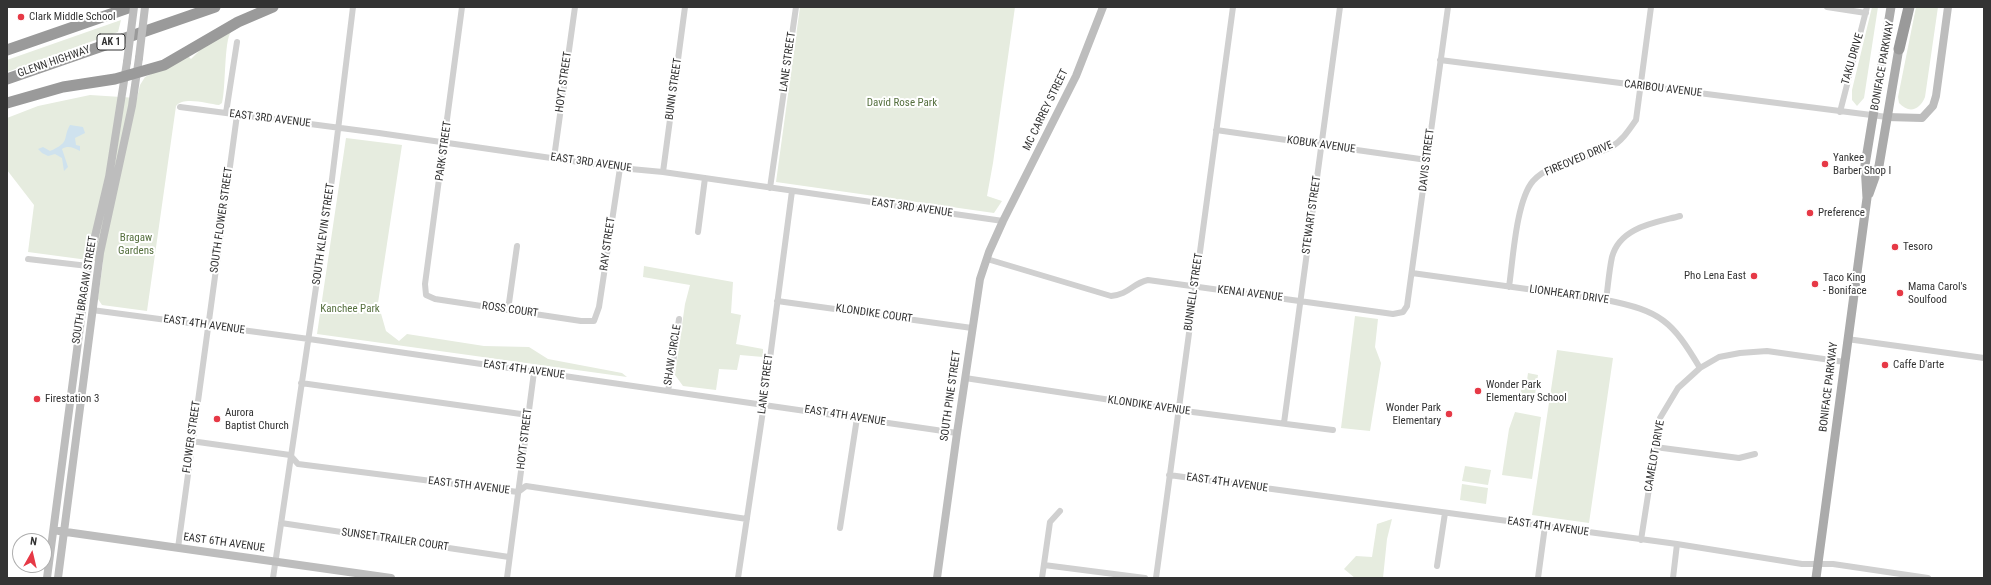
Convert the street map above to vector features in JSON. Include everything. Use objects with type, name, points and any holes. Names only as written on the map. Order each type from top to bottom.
[{"type":"highway","points":[[92,22],[122,7]]},
{"type":"highway","name":"AK 1","points":[[7,50],[92,22],[131,7]]},
{"type":"highway","name":"GLENN HIGHWAY","points":[[7,78],[215,7]]},
{"type":"highway","points":[[7,103],[63,87],[125,76],[164,65],[238,22],[273,7]]},
{"type":"highway","points":[[1898,49],[1909,7]]},
{"type":"main road","name":"SOUTH BRAGAW STREET","points":[[47,578],[88,266],[109,177],[134,7]]},
{"type":"main road","name":"SOUTH BRAGAW STREET","points":[[58,578],[100,253],[118,178],[138,73],[145,7]]},
{"type":"main road","name":"MC CARREY STREET","points":[[1003,221],[1076,76],[1103,7]]},
{"type":"main road","name":"BONIFACE PARKWAY","points":[[1868,198],[1865,165],[1891,7]]},
{"type":"main road","name":"BONIFACE PARKWAY","points":[[1816,578],[1847,340],[1868,198],[1879,166],[1905,7]]},
{"type":"main road","points":[[1886,117],[1922,118],[1933,106],[1936,96],[1948,7]]},
{"type":"main road","name":"SOUTH PINE STREET","points":[[937,578],[980,279],[1003,221]]},
{"type":"main road","name":"EAST 6TH AVENUE","points":[[54,531],[391,578]]},
{"type":"street","name":"SOUTH KLEVIN STREET","points":[[273,578],[339,128],[353,7]]},
{"type":"street","name":"PARK STREET","points":[[426,295],[425,284],[462,7]]},
{"type":"street","name":"HOYT STREET","points":[[554,158],[575,7]]},
{"type":"street","name":"BUNN STREET","points":[[662,172],[685,7]]},
{"type":"street","name":"LANE STREET","points":[[770,188],[796,7]]},
{"type":"street","name":"BUNNELL STREET","points":[[1156,578],[1177,410],[1233,7]]},
{"type":"street","name":"STEWART STREET","points":[[1284,423],[1340,7]]},
{"type":"street","name":"DAVIS STREET","points":[[1403,312],[1407,306],[1412,273],[1448,7]]},
{"type":"street","name":"FIREOVED DRIVE","points":[[1508,287],[1519,216],[1524,197],[1533,181],[1546,172],[1565,163],[1612,147],[1626,134],[1636,120],[1642,86],[1651,7]]},
{"type":"street","points":[[1827,7],[1866,10]]},
{"type":"street","name":"TAKU DRIVE","points":[[1840,112],[1866,10]]},
{"type":"street","points":[[226,113],[237,42]]},
{"type":"street","name":"CARIBOU AVENUE","points":[[1440,60],[1886,117]]},
{"type":"street","name":"EAST 3RD AVENUE","points":[[180,107],[620,168],[662,172],[1003,221]]},
{"type":"street","name":"SOUTH FLOWER STREET","points":[[208,326],[237,115]]},
{"type":"street","name":"KOBUK AVENUE","points":[[1216,130],[1427,160]]},
{"type":"street","name":"RAY STREET","points":[[594,321],[599,307],[620,168]]},
{"type":"street","points":[[698,232],[705,178]]},
{"type":"street","name":"LANE STREET","points":[[738,578],[764,404],[792,191]]},
{"type":"street","points":[[1606,300],[1612,256],[1620,241],[1630,232],[1680,216]]},
{"type":"street","points":[[508,310],[517,246]]},
{"type":"street","points":[[28,258],[88,266]]},
{"type":"street","name":"KENAI AVENUE","points":[[987,259],[1111,296],[1123,295],[1138,282],[1148,280],[1393,314],[1403,312]]},
{"type":"street","name":"LIONHEART DRIVE","points":[[1412,273],[1606,300],[1636,306],[1669,324],[1682,338],[1700,368]]},
{"type":"street","name":"ROSS COURT","points":[[426,295],[435,299],[581,321],[594,321]]},
{"type":"street","name":"KLONDIKE COURT","points":[[777,301],[972,328]]},
{"type":"street","name":"EAST 4TH AVENUE","points":[[92,310],[309,339],[957,433]]},
{"type":"street","name":"SHAW CIRCLE","points":[[668,391],[679,319]]},
{"type":"street","name":"FLOWER STREET","points":[[178,548],[208,326]]},
{"type":"street","points":[[1847,340],[1984,358]]},
{"type":"street","name":"CAMELOT DRIVE","points":[[1641,540],[1660,418],[1678,388],[1700,368],[1719,357],[1740,353],[1760,352],[1845,362]]},
{"type":"street","name":"HOYT STREET","points":[[507,578],[534,372]]},
{"type":"street","name":"KLONDIKE AVENUE","points":[[965,378],[1177,410],[1333,430]]},
{"type":"street","points":[[301,383],[528,415]]},
{"type":"street","points":[[840,528],[857,418]]},
{"type":"street","name":"EAST 5TH AVENUE","points":[[192,441],[290,455],[298,464],[518,492],[526,486],[747,519]]},
{"type":"street","points":[[1655,447],[1739,458],[1756,454]]},
{"type":"street","name":"EAST 4TH AVENUE","points":[[1169,475],[1677,544],[1818,565],[1833,564],[1928,578]]},
{"type":"street","points":[[1042,578],[1050,522],[1060,511]]},
{"type":"street","points":[[1437,566],[1445,513]]},
{"type":"street","name":"SUNSET TRAILER COURT","points":[[281,523],[510,557]]},
{"type":"street","points":[[1538,578],[1545,526]]},
{"type":"street","points":[[1673,578],[1677,544]]},
{"type":"street","points":[[1044,565],[1145,578]]},
{"type":"street","points":[[1868,578],[1869,570]]},
{"type":"green space","name":"David Rose Park","points":[[800,7],[1015,7],[987,196],[1002,201],[994,213],[776,182]]},
{"type":"green space","points":[[1872,7],[1878,7],[1864,98],[1857,106],[1852,100],[1852,90]]},
{"type":"green space","points":[[1916,7],[1938,7],[1925,97],[1917,108],[1907,109],[1899,103],[1898,97]]},
{"type":"green space","points":[[121,20],[118,32],[7,72],[7,60]]},
{"type":"green space","name":"Bragaw Gardens","points":[[231,32],[227,44],[222,103],[219,105],[185,101],[176,106],[147,311],[102,305],[98,299],[103,262],[28,252],[34,205],[7,170],[7,118],[38,106],[90,95],[137,98],[140,85],[145,77],[188,56],[191,59],[209,41]]},
{"type":"green space","name":"Kanchee Park","points":[[346,138],[402,145],[378,303],[386,331],[399,341],[407,334],[484,346],[529,347],[548,359],[622,373],[627,377],[317,334]]},
{"type":"green space","points":[[644,266],[733,282],[731,313],[741,315],[736,344],[763,349],[763,357],[740,355],[737,370],[719,369],[716,390],[683,386],[675,375],[685,304],[690,285],[643,277]]},
{"type":"green space","points":[[1355,316],[1378,319],[1375,347],[1381,363],[1370,431],[1341,428]]},
{"type":"green space","points":[[1557,350],[1613,358],[1589,523],[1532,515]]},
{"type":"green space","points":[[1528,373],[1538,375],[1534,401],[1520,399],[1522,380],[1527,380]]},
{"type":"green space","points":[[1515,412],[1541,417],[1532,479],[1502,475],[1509,429]]},
{"type":"green space","points":[[1465,466],[1491,470],[1488,485],[1462,481]]},
{"type":"green space","points":[[1462,484],[1488,488],[1486,504],[1460,500]]},
{"type":"green space","points":[[1392,519],[1387,539],[1383,578],[1355,578],[1344,569],[1356,556],[1372,557],[1377,524]]},
{"type":"water","points":[[70,125],[83,127],[85,133],[75,138],[76,145],[80,146],[80,151],[69,147],[62,149],[68,167],[64,171],[62,158],[55,154],[48,156],[38,149],[43,147],[50,151],[61,145],[65,140]]},
{"type":"place","name":"Clark Middle School","points":[[21,17]]},
{"type":"place","name":"Yankee Barber Shop I","points":[[1825,164]]},
{"type":"place","name":"Preference","points":[[1810,213]]},
{"type":"place","name":"Tesoro","points":[[1895,247]]},
{"type":"place","name":"Pho Lena East","points":[[1754,276]]},
{"type":"place","name":"Taco King - Boniface","points":[[1815,284]]},
{"type":"place","name":"Mama Carol's Soulfood","points":[[1900,293]]},
{"type":"place","name":"Caffe D'arte","points":[[1885,365]]},
{"type":"place","name":"Wonder Park Elementary School","points":[[1478,391]]},
{"type":"place","name":"Firestation 3","points":[[37,399]]},
{"type":"place","name":"Wonder Park Elementary","points":[[1449,414]]},
{"type":"place","name":"Aurora Baptist Church","points":[[217,419]]}]
